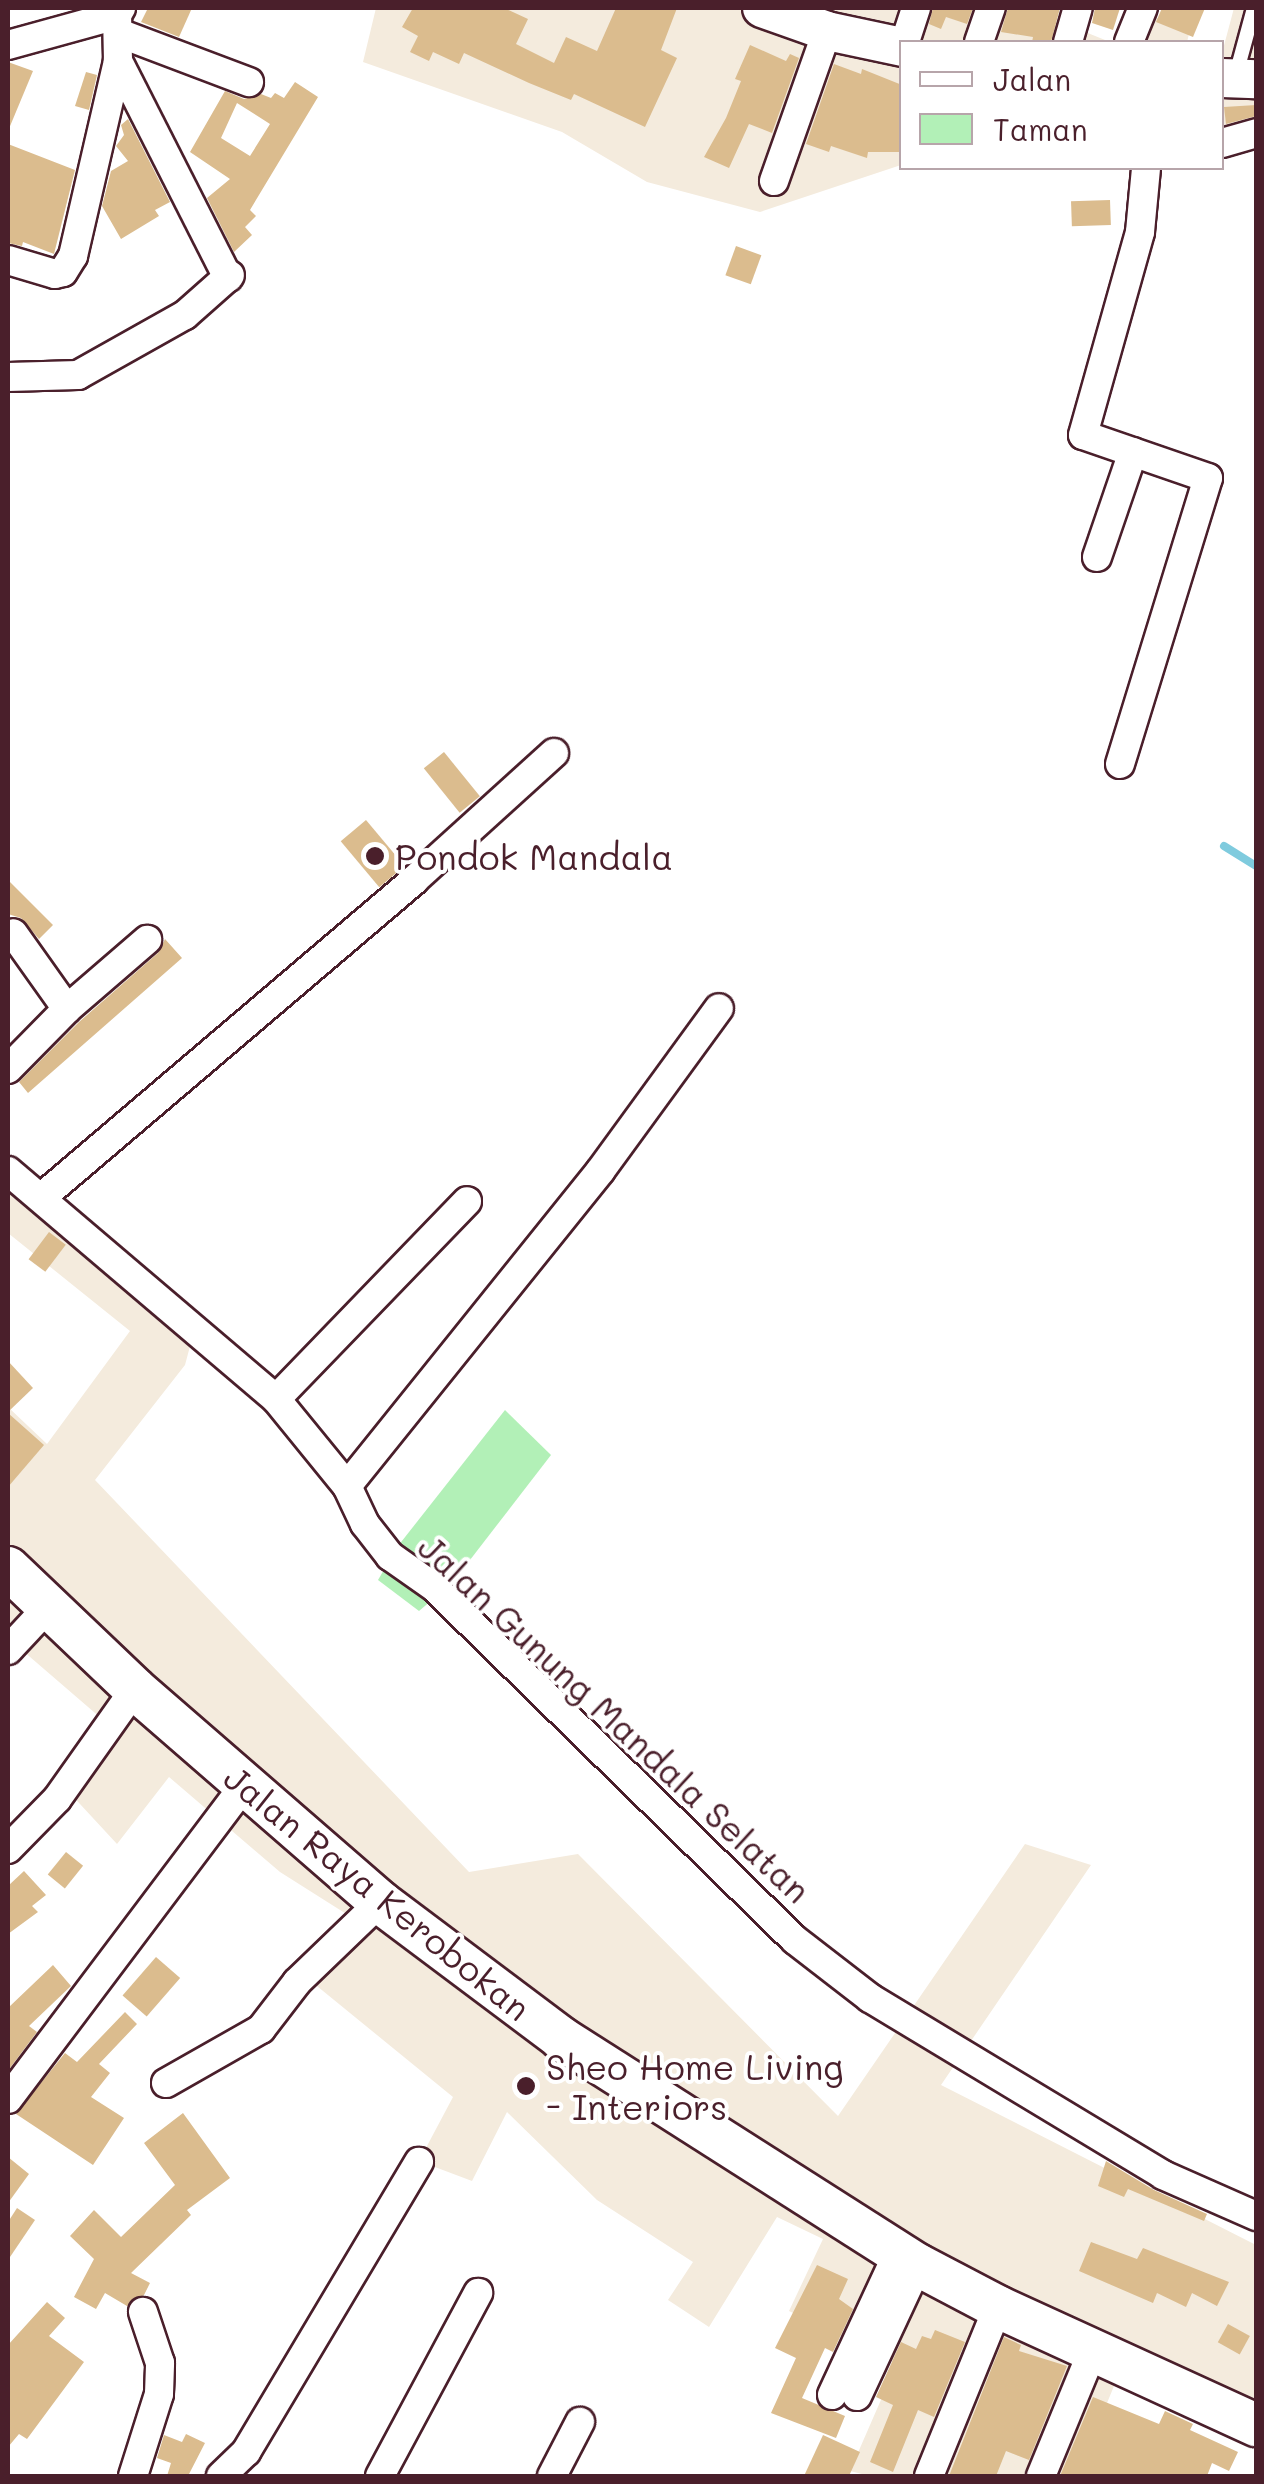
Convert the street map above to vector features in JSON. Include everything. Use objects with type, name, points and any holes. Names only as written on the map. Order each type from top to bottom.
[{"type":"main road","name":"Jalan Raya Kerobokan","points":[[8,1568],[135,1689],[380,1902],[561,2038],[908,2259],[998,2306],[1256,2425]]},
{"type":"street","points":[[762,8],[826,30],[899,44]]},
{"type":"street","points":[[905,40],[916,8]]},
{"type":"street","points":[[981,40],[991,8]]},
{"type":"street","points":[[1069,40],[1078,8]]},
{"type":"street","points":[[1129,40],[1143,8]]},
{"type":"street","points":[[8,45],[119,18],[249,82]]},
{"type":"street","points":[[8,260],[55,274],[68,266],[118,61],[119,18]]},
{"type":"street","points":[[774,180],[826,30]]},
{"type":"street","points":[[8,377],[78,375],[185,316],[229,276],[198,226],[185,189],[118,61]]},
{"type":"street","points":[[1224,142],[1256,134]]},
{"type":"street","points":[[1120,764],[1208,478],[1083,435],[1140,232],[1146,170]]},
{"type":"street","points":[[1097,557],[1134,452]]},
{"type":"street","points":[[42,1197],[414,880],[554,753]]},
{"type":"street","points":[[13,933],[67,1009]]},
{"type":"street","points":[[8,1068],[67,1009],[147,940]]},
{"type":"street","points":[[347,1486],[602,1170],[718,1008]]},
{"type":"street","name":"Jalan Gunung Mandala Selatan","points":[[8,1171],[276,1400],[347,1486],[365,1524],[390,1556],[434,1587],[795,1940],[870,1998],[1163,2176],[1256,2216]]},
{"type":"street","points":[[276,1400],[467,1201]]},
{"type":"street","points":[[8,1650],[49,1606]]},
{"type":"street","points":[[8,1849],[57,1799],[135,1689]]},
{"type":"street","points":[[8,2099],[244,1786]]},
{"type":"street","points":[[166,2083],[261,2029],[296,1982],[380,1902]]},
{"type":"street","points":[[221,2476],[246,2452],[419,2162]]},
{"type":"street","points":[[844,2395],[908,2259]]},
{"type":"street","points":[[380,2476],[478,2293]]},
{"type":"street","points":[[929,2476],[998,2306]]},
{"type":"street","points":[[133,2476],[158,2394],[160,2363],[143,2312]]},
{"type":"street","points":[[1041,2476],[1093,2350]]},
{"type":"street","points":[[552,2476],[580,2422]]},
{"type":"lane","points":[[1238,79],[1254,8]]},
{"type":"shaded area","points":[[376,8],[980,8],[1063,23],[1105,40],[899,40],[899,166],[760,212],[647,182],[562,132],[363,62]]},
{"type":"shaded area","points":[[1234,8],[1256,8],[1256,131],[1224,139],[1224,46]]},
{"type":"shaded area","points":[[1135,10],[1190,30],[1188,40],[1125,40]]},
{"type":"shaded area","points":[[13,1158],[55,1212],[197,1320],[185,1365],[95,1480],[469,1872],[578,1854],[838,2116],[1025,1844],[1091,1865],[941,2085],[1256,2245],[1256,2439],[1121,2369],[1077,2476],[870,2476],[850,2471],[897,2363],[789,2311],[823,2239],[777,2217],[709,2327],[668,2300],[693,2262],[597,2200],[507,2112],[472,2181],[419,2161],[453,2097],[312,1982],[359,1922],[280,1872],[169,1777],[117,1844],[55,1777],[102,1719],[8,1638],[8,1407],[47,1444],[130,1331],[8,1233],[8,1163]]},
{"type":"green space","points":[[505,1410],[551,1455],[453,1582],[419,1611],[378,1580],[398,1546]]},
{"type":"building","points":[[148,8],[192,8],[179,37],[141,22]]},
{"type":"building","points":[[413,8],[504,8],[528,19],[516,44],[554,63],[566,37],[597,51],[616,8],[677,8],[661,50],[677,58],[645,127],[574,94],[571,100],[464,53],[459,64],[433,52],[429,61],[410,52],[418,36],[402,27]]},
{"type":"building","points":[[933,8],[973,8],[967,24],[946,17],[941,29],[929,24]]},
{"type":"building","points":[[1008,8],[1060,8],[1052,40],[1001,32]]},
{"type":"building","points":[[1095,8],[1120,8],[1113,30],[1092,23]]},
{"type":"building","points":[[1162,8],[1205,8],[1193,37],[1156,22]]},
{"type":"building","points":[[750,45],[786,61],[790,54],[799,58],[772,133],[749,124],[729,168],[704,157],[726,118],[741,81],[735,79]]},
{"type":"building","points":[[8,62],[33,71],[8,131]]},
{"type":"building","points":[[834,64],[861,74],[862,69],[899,84],[899,152],[868,152],[867,158],[831,146],[829,152],[806,144]]},
{"type":"building","points":[[86,72],[97,75],[89,110],[75,106]]},
{"type":"building","points":[[295,82],[318,97],[250,210],[256,216],[245,227],[252,235],[234,252],[207,198],[230,179],[190,152],[225,91],[244,99],[261,94],[271,98],[275,93],[284,98]],"holes":[[[237,103],[270,124],[250,156],[221,138]]]},
{"type":"building","points":[[1256,105],[1256,116],[1226,124],[1224,107]]},
{"type":"building","points":[[128,119],[170,202],[155,210],[159,216],[121,239],[102,206],[111,171],[128,161],[116,146],[124,135],[121,125]]},
{"type":"building","points":[[8,144],[75,170],[54,254],[23,242],[22,246],[8,243]]},
{"type":"building","points":[[1110,200],[1111,225],[1072,226],[1071,201]]},
{"type":"building","points":[[736,246],[761,255],[751,284],[725,275]]},
{"type":"building","points":[[444,752],[480,796],[460,813],[424,768]]},
{"type":"building","name":"Pondok Mandala","points":[[366,820],[405,866],[379,887],[341,841]]},
{"type":"building","points":[[8,880],[53,925],[39,939],[21,918],[8,914]]},
{"type":"building","points":[[165,939],[182,958],[28,1093],[19,1082],[79,1022],[158,953]]},
{"type":"building","points":[[49,1232],[66,1245],[45,1272],[29,1259]]},
{"type":"building","points":[[8,1361],[33,1388],[8,1412]]},
{"type":"building","points":[[8,1413],[44,1445],[8,1487]]},
{"type":"building","points":[[66,1852],[83,1866],[65,1888],[48,1875]]},
{"type":"building","points":[[24,1871],[46,1895],[32,1906],[38,1912],[8,1934],[8,1886]]},
{"type":"building","points":[[156,1957],[180,1978],[147,2016],[123,1995]]},
{"type":"building","points":[[53,1965],[71,1986],[29,2026],[37,2032],[10,2068],[8,2008]]},
{"type":"building","points":[[125,2012],[137,2024],[99,2064],[110,2073],[91,2097],[124,2118],[93,2165],[16,2114],[65,2053],[77,2062]]},
{"type":"building","points":[[183,2113],[230,2178],[187,2210],[191,2215],[131,2273],[150,2283],[144,2295],[127,2306],[105,2293],[96,2309],[74,2297],[94,2259],[70,2236],[94,2210],[121,2237],[175,2185],[144,2143]]},
{"type":"building","points":[[8,2157],[29,2174],[8,2203]]},
{"type":"building","points":[[1106,2161],[1154,2190],[1207,2214],[1204,2221],[1128,2189],[1124,2197],[1098,2186]]},
{"type":"building","points":[[17,2208],[35,2220],[8,2260],[8,2222]]},
{"type":"building","points":[[1091,2242],[1137,2259],[1143,2248],[1229,2282],[1217,2306],[1192,2293],[1186,2307],[1157,2293],[1153,2303],[1079,2271]]},
{"type":"building","points":[[817,2265],[848,2279],[839,2299],[853,2309],[833,2352],[825,2348],[802,2398],[845,2416],[836,2438],[771,2413],[796,2358],[775,2348]]},
{"type":"building","points":[[47,2302],[65,2318],[49,2336],[84,2362],[27,2439],[19,2434],[8,2447],[8,2345]]},
{"type":"building","points":[[1228,2324],[1250,2336],[1240,2354],[1218,2342]]},
{"type":"building","points":[[935,2330],[965,2342],[934,2417],[918,2410],[893,2472],[870,2462],[893,2405],[876,2397],[901,2342],[916,2349],[922,2336],[931,2339]]},
{"type":"building","points":[[1004,2337],[1021,2345],[1019,2351],[1067,2366],[1029,2460],[1006,2451],[996,2476],[949,2476]]},
{"type":"building","points":[[1093,2397],[1159,2424],[1165,2411],[1193,2424],[1190,2430],[1238,2452],[1229,2471],[1212,2463],[1207,2476],[1060,2476]]},
{"type":"building","points":[[186,2434],[205,2443],[188,2476],[167,2476],[171,2463],[157,2458],[164,2435],[182,2442]]},
{"type":"building","points":[[823,2435],[860,2452],[849,2476],[804,2476]]},
{"type":"waterway","points":[[1224,846],[1256,866]]},
{"type":"place","name":"Pondok Mandala","points":[[375,856]]},
{"type":"place","name":"Sheo Home Living - Interiors","points":[[526,2086]]}]
